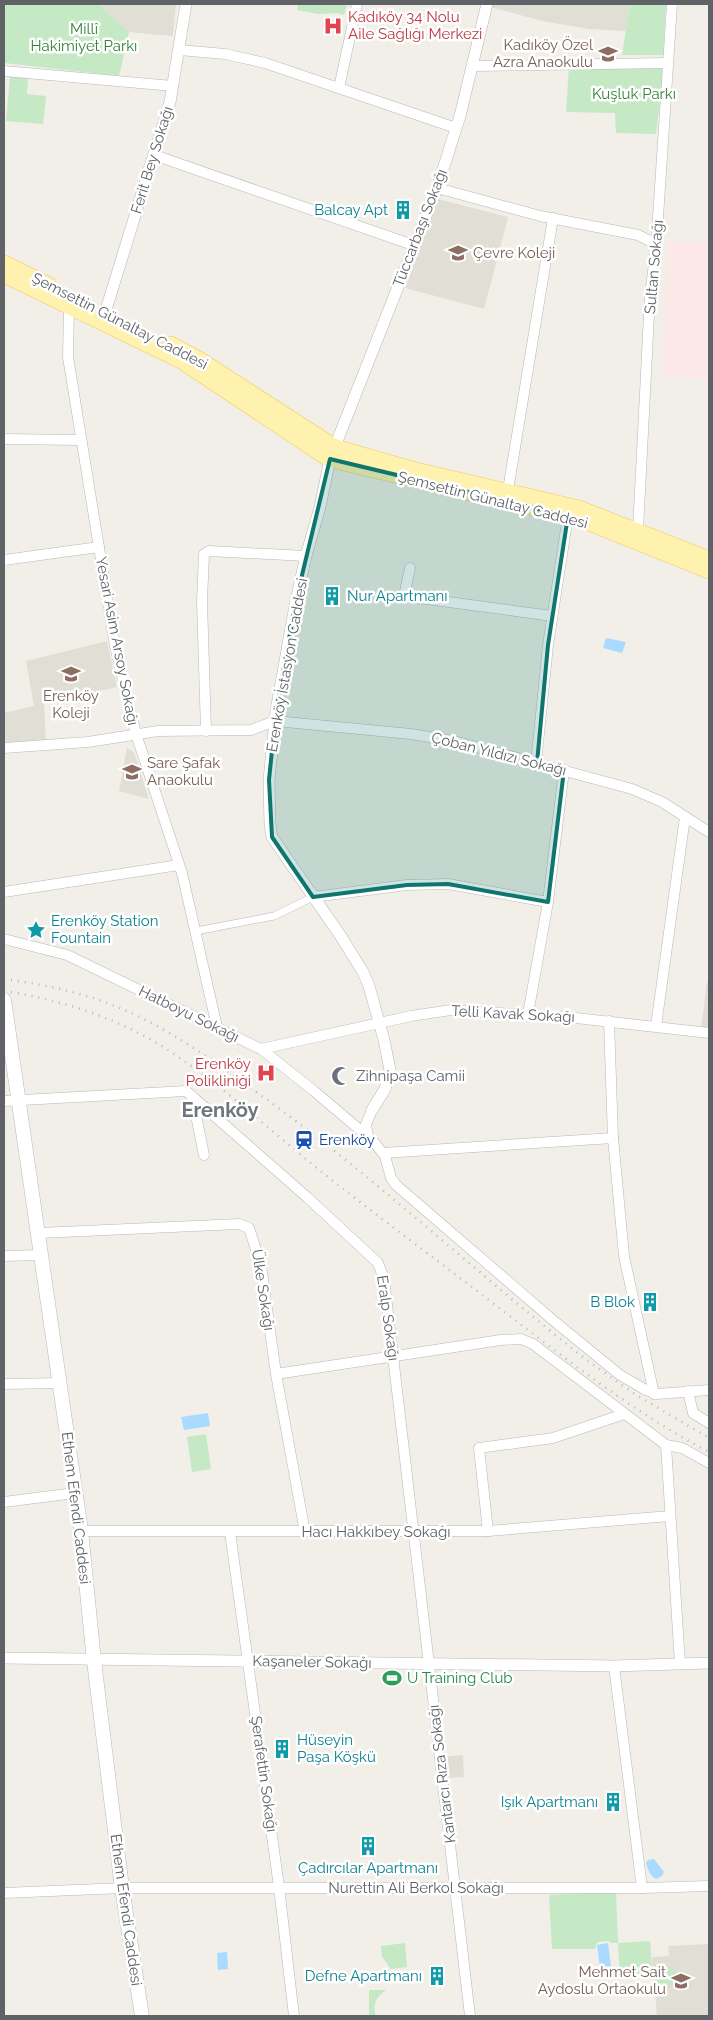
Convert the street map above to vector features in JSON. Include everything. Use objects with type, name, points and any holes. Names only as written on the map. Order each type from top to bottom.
[{"type":"main road","name":"Şemsettin Günaltay Caddesi","points":[[4,263],[199,359],[332,453],[389,474],[568,516],[595,525],[709,572]]},
{"type":"main road","name":"Şemsettin Günaltay Caddesi","points":[[4,275],[186,364],[315,451],[412,469],[579,508],[709,559]]},
{"type":"main road","name":"Ethem Efendi Caddesi","points":[[4,1003],[60,1382],[80,1531],[122,1888],[142,2016]]},
{"type":"street","name":"Ferit Bey Sokağı","points":[[105,312],[154,155],[173,86],[186,4]]},
{"type":"street","points":[[340,88],[357,4]]},
{"type":"street","name":"Tüccarbaşı Sokağı","points":[[332,453],[437,188],[473,66],[487,4]]},
{"type":"street","name":"Sultan Sokağı","points":[[638,530],[651,289],[656,252],[672,4]]},
{"type":"street","points":[[179,50],[241,57],[271,65],[456,128]]},
{"type":"street","points":[[473,66],[667,63]]},
{"type":"street","points":[[4,71],[173,86]]},
{"type":"street","points":[[154,155],[413,245]]},
{"type":"street","points":[[437,188],[553,218],[638,235],[652,242],[656,252]]},
{"type":"street","points":[[508,490],[553,218]]},
{"type":"street","points":[[638,235],[649,234],[657,226]]},
{"type":"street","name":"Yesari Asim Arsoy Sokağı","points":[[69,306],[68,353],[115,646],[136,734],[179,865],[217,1027]]},
{"type":"street","points":[[4,439],[81,440]]},
{"type":"street","name":"Erenköy İstasyon Caddesi","points":[[332,453],[306,556],[275,721],[269,780],[271,834],[276,845],[364,972],[380,1023],[389,1060],[390,1075],[385,1090],[372,1110]]},
{"type":"street","points":[[536,763],[545,664],[568,516]]},
{"type":"street","points":[[4,560],[99,547]]},
{"type":"street","points":[[206,731],[202,601],[204,554],[209,552],[306,556]]},
{"type":"street","points":[[410,568],[404,596],[552,616]]},
{"type":"street","points":[[4,748],[88,742],[166,731],[251,730],[275,721]]},
{"type":"street","name":"Çoban Yıldızı Sokağı","points":[[275,721],[433,737],[564,770],[638,791],[654,798],[709,832]]},
{"type":"street","points":[[251,730],[273,738]]},
{"type":"street","points":[[528,1014],[548,902],[564,770]]},
{"type":"street","points":[[656,1026],[685,817]]},
{"type":"street","points":[[4,892],[179,865]]},
{"type":"street","points":[[196,932],[274,916],[313,897],[407,885],[448,884],[548,902]]},
{"type":"street","name":"Hatboyu Sokağı","points":[[4,938],[67,955],[261,1049],[368,1137],[383,1153]]},
{"type":"street","name":"Telli Kavak Sokağı","points":[[261,1049],[445,1010],[528,1014],[709,1032]]},
{"type":"street","points":[[609,1021],[613,1138],[625,1267],[654,1394]]},
{"type":"street","points":[[4,1102],[186,1091],[192,1096],[204,1156]]},
{"type":"street","name":"Eralp Sokağı","points":[[192,1096],[374,1258],[380,1267],[384,1279],[414,1532]]},
{"type":"street","points":[[348,1120],[360,1118],[372,1110]]},
{"type":"street","points":[[368,1137],[366,1124],[372,1110]]},
{"type":"street","points":[[613,1138],[383,1153],[388,1163],[391,1178],[396,1185],[613,1370],[644,1390],[654,1394],[663,1395],[709,1390]]},
{"type":"street","name":"Ülke Sokağı","points":[[39,1232],[246,1225],[252,1234],[261,1265],[276,1374],[305,1532]]},
{"type":"street","points":[[4,1256],[42,1255]]},
{"type":"street","points":[[276,1374],[506,1339],[526,1340],[666,1445],[682,1448],[709,1463]]},
{"type":"street","points":[[4,1384],[60,1382]]},
{"type":"street","points":[[688,1392],[693,1413],[709,1423]]},
{"type":"street","points":[[488,1531],[479,1448],[553,1438],[624,1414]]},
{"type":"street","points":[[666,1445],[680,1664]]},
{"type":"street","points":[[4,1502],[75,1493]]},
{"type":"street","name":"Hacı Hakkıbey Sokağı","points":[[80,1531],[488,1531],[670,1516]]},
{"type":"street","name":"Şerafettin Sokağı","points":[[230,1532],[279,1887],[294,2016]]},
{"type":"street","name":"Kantarcı Rıza Sokağı","points":[[414,1532],[470,2016]]},
{"type":"street","name":"Kaşaneler Sokağı","points":[[4,1658],[94,1661],[614,1666],[709,1663]]},
{"type":"street","points":[[614,1666],[642,1888]]},
{"type":"street","name":"Nurettin Ali Berkol Sokağı","points":[[4,1893],[122,1888],[642,1888],[709,1886]]},
{"type":"highlighted area","points":[[330,459],[568,516],[548,645],[537,763],[564,770],[548,902],[448,884],[407,885],[313,897],[272,837],[269,780],[276,711],[296,600]]},
{"type":"shaded area","points":[[98,4],[176,4],[173,36],[129,32]]},
{"type":"shaded area","points":[[488,4],[630,4],[626,31],[589,29],[542,21],[487,6]]},
{"type":"shaded area","name":"Çevre Koleji","points":[[438,199],[508,217],[484,309],[405,288]]},
{"type":"shaded area","points":[[668,242],[709,242],[709,379],[663,377]]},
{"type":"shaded area","name":"Erenköy Koleji","points":[[107,641],[117,687],[44,704],[46,741],[4,743],[4,713],[34,706],[26,661]]},
{"type":"shaded area","name":"Sare Şafak Anaokulu","points":[[127,748],[134,752],[149,799],[119,791]]},
{"type":"shaded area","points":[[707,982],[709,982],[709,1029],[701,1029]]},
{"type":"shaded area","points":[[463,1755],[464,1777],[444,1778],[443,1757]]},
{"type":"shaded area","name":"Mehmet Sait Aydoslu Ortaokulu","points":[[709,1944],[709,2016],[657,2016],[652,1957],[669,1956],[668,1946]]},
{"type":"green space","name":"Millî Hakimiyet Parkı","points":[[4,4],[98,4],[129,32],[119,76],[4,63]]},
{"type":"green space","points":[[298,4],[347,4],[344,15],[337,13],[318,14],[297,10]]},
{"type":"green space","points":[[630,4],[666,4],[663,55],[622,55]]},
{"type":"green space","name":"Kuşluk Parkı","points":[[569,67],[664,67],[656,134],[616,133],[615,113],[566,112]]},
{"type":"green space","points":[[10,75],[28,76],[27,94],[46,96],[43,124],[6,121]]},
{"type":"green space","points":[[206,1434],[211,1469],[192,1472],[187,1437]]},
{"type":"green space","points":[[616,1892],[618,1943],[611,1943],[609,1941],[597,1942],[595,1949],[552,1949],[549,1895]]},
{"type":"green space","points":[[650,1941],[652,1968],[674,1966],[675,1985],[654,1987],[653,1976],[620,1977],[618,1943]]},
{"type":"green space","points":[[405,1943],[407,1967],[391,1969],[382,1957],[381,1946]]},
{"type":"green space","points":[[369,1990],[386,1990],[376,2001],[374,2008],[376,2016],[369,2016]]},
{"type":"water","points":[[606,638],[626,642],[622,653],[603,648]]},
{"type":"water","points":[[208,1413],[210,1426],[184,1430],[181,1417]]},
{"type":"water","points":[[654,1859],[664,1872],[662,1876],[656,1879],[648,1870],[646,1863],[648,1860]]},
{"type":"water","points":[[608,1943],[611,1966],[600,1968],[597,1945]]},
{"type":"water","points":[[227,1952],[228,1969],[218,1970],[217,1953]]},
{"type":"railway","points":[[4,979],[58,988],[97,999],[150,1022],[188,1044],[302,1125],[588,1361],[633,1393],[709,1438]]},
{"type":"railway","points":[[4,991],[48,1000],[91,1013],[132,1030],[171,1052],[232,1097],[349,1193],[575,1365],[654,1420],[709,1452]]},
{"type":"place","name":"Kadıköy 34 Nolu Aile Sağlığı Merkezi","points":[[333,26]]},
{"type":"place","name":"Kadıköy Özel Azra Anaokulu","points":[[608,54]]},
{"type":"place","name":"Balcay Apt","points":[[403,210]]},
{"type":"place","name":"Çevre Koleji","points":[[458,253]]},
{"type":"place","name":"Nur Apartmanı","points":[[332,596]]},
{"type":"place","name":"Erenköy Koleji","points":[[71,674]]},
{"type":"place","name":"Sare Şafak Anaokulu","points":[[132,772]]},
{"type":"place","name":"Erenköy Station Fountain","points":[[36,930]]},
{"type":"place","name":"Erenköy Polikliniği","points":[[266,1073]]},
{"type":"place","name":"Zihnipaşa Camii","points":[[341,1076]]},
{"type":"place","name":"Erenköy","points":[[304,1140]]},
{"type":"place","name":"B Blok","points":[[650,1302]]},
{"type":"place","name":"U Training Club","points":[[392,1678]]},
{"type":"place","name":"Hüseyin Paşa Köşkü","points":[[282,1749]]},
{"type":"place","name":"Işık Apartmanı","points":[[613,1802]]},
{"type":"place","name":"Çadırcılar Apartmanı","points":[[368,1846]]},
{"type":"place","name":"Defne Apartmanı","points":[[437,1976]]},
{"type":"place","name":"Mehmet Sait Aydoslu Ortaokulu","points":[[681,1981]]},
{"type":"district","name":"Erenköy","points":[[220,1110]]}]
